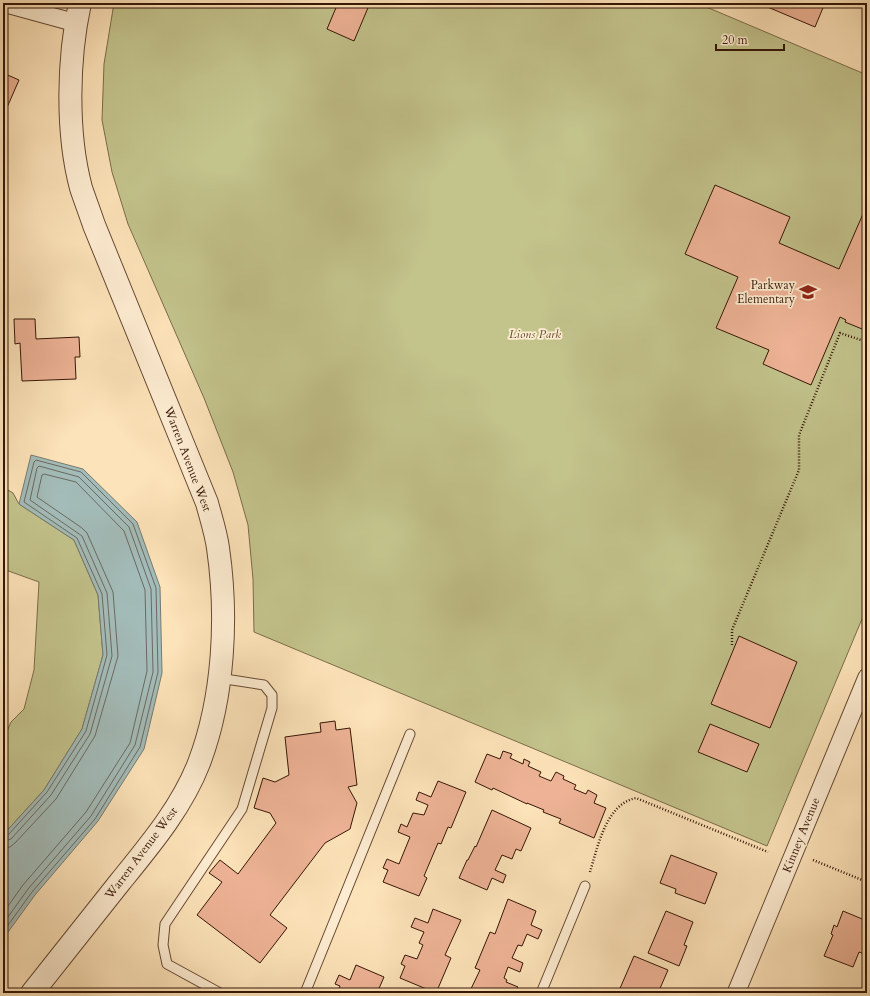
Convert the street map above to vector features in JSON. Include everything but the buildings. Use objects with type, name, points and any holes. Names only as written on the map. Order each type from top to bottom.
[{"type":"street","points":[[3,3],[78,13]]},
{"type":"street","name":"Warren Avenue West","points":[[32,993],[153,840],[178,804],[199,764],[212,720],[219,678],[222,633],[222,586],[218,547],[207,504],[97,232],[81,187],[72,118],[71,64],[78,13]]},
{"type":"street","name":"Kinney Avenue","points":[[736,993],[867,677]]},
{"type":"lane","points":[[219,678],[264,685],[272,695],[272,708],[242,809],[165,924],[163,945],[167,964],[220,993]]},
{"type":"lane","points":[[304,993],[410,734]]},
{"type":"lane","points":[[541,993],[585,886]]},
{"type":"path","points":[[732,645],[732,630],[799,470],[799,435],[840,332],[867,342]]},
{"type":"path","points":[[585,886],[604,829],[626,800],[636,798],[768,852]]},
{"type":"path","points":[[813,860],[867,882]]},
{"type":"green space","name":"Lions Park","points":[[114,3],[697,3],[867,75],[867,607],[767,846],[254,632],[253,579],[248,525],[233,472],[204,398],[128,224],[112,172],[102,120],[104,64]]},
{"type":"green space","points":[[3,487],[13,493],[19,504],[74,540],[98,595],[103,655],[82,729],[44,790],[3,835],[3,740],[11,722],[24,709],[34,670],[39,582],[3,569]]},
{"type":"water","points":[[31,455],[83,469],[137,522],[160,587],[162,673],[144,749],[98,821],[35,895],[3,939],[3,835],[44,790],[82,729],[103,655],[98,595],[74,540],[19,504]]},
{"type":"place","name":"Parkway Elementary","points":[[808,292]]}]
